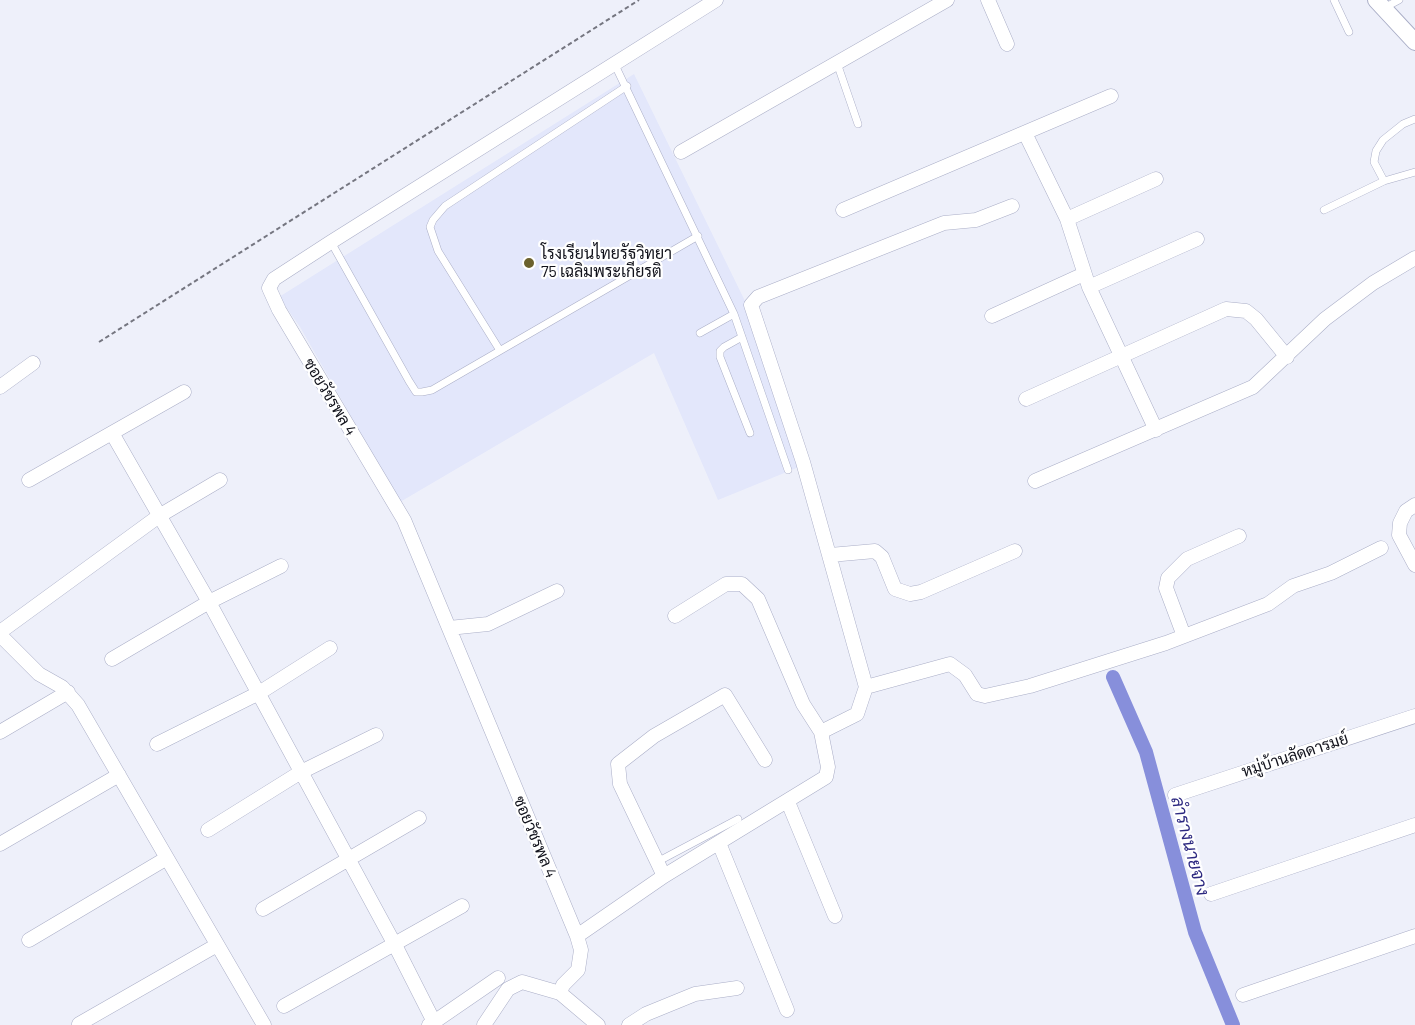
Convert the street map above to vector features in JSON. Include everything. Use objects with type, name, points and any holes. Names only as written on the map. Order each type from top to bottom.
[{"type":"street","name":"ซอยวัชรพล 4","points":[[560,993],[563,985],[578,970],[581,951],[577,936],[404,520],[271,297],[269,288],[274,279],[331,242],[716,0]]},
{"type":"street","points":[[681,152],[947,0]]},
{"type":"street","points":[[988,0],[1007,44]]},
{"type":"street","points":[[1380,4],[1414,39]]},
{"type":"street","points":[[843,210],[1111,96]]},
{"type":"street","points":[[1025,133],[1067,219],[1089,287],[1156,430]]},
{"type":"street","points":[[1067,219],[1156,180]]},
{"type":"street","points":[[821,732],[857,714],[866,687],[803,462],[751,310],[753,301],[944,223],[976,220],[1012,206]]},
{"type":"street","points":[[1089,287],[1197,239]]},
{"type":"street","points":[[1035,482],[1253,387],[1325,319],[1373,283],[1415,258]]},
{"type":"street","points":[[992,316],[1084,274]]},
{"type":"street","points":[[1026,399],[1122,358],[1226,309],[1246,310],[1287,357]]},
{"type":"street","points":[[0,387],[33,363]]},
{"type":"street","points":[[29,480],[184,392]]},
{"type":"street","points":[[112,433],[259,693],[395,945],[432,1023],[498,978]]},
{"type":"street","points":[[220,480],[159,516],[0,634],[39,674],[68,692],[78,705],[217,945],[257,1023]]},
{"type":"street","points":[[1415,505],[1406,511],[1400,523],[1399,535],[1415,565]]},
{"type":"street","points":[[1184,636],[1166,588],[1168,578],[1187,559],[1239,536]]},
{"type":"street","points":[[866,687],[950,664],[965,675],[976,694],[985,696],[1030,686],[1184,636],[1268,604],[1293,586],[1331,573],[1381,548]]},
{"type":"street","points":[[830,555],[875,551],[882,557],[895,589],[910,594],[921,592],[1015,551]]},
{"type":"street","points":[[112,659],[209,602],[281,566]]},
{"type":"street","points":[[577,936],[664,876],[826,777],[828,767],[821,732],[803,704],[758,599],[742,584],[726,584],[675,616]]},
{"type":"street","points":[[449,628],[488,624],[557,591]]},
{"type":"street","points":[[157,744],[259,693],[330,648]]},
{"type":"street","points":[[0,732],[68,692]]},
{"type":"street","points":[[664,876],[620,784],[618,765],[654,735],[725,695],[765,760]]},
{"type":"street","name":"หมู่บ้านลัดดารมย์","points":[[1174,795],[1415,716]]},
{"type":"street","points":[[208,830],[301,772],[376,735]]},
{"type":"street","points":[[0,844],[119,775]]},
{"type":"street","points":[[788,802],[835,916]]},
{"type":"street","points":[[263,909],[419,818]]},
{"type":"street","points":[[1211,894],[1415,825]]},
{"type":"street","points":[[719,843],[787,1010]]},
{"type":"street","points":[[28,940],[167,858]]},
{"type":"street","points":[[284,1006],[462,906]]},
{"type":"street","points":[[1243,996],[1415,936]]},
{"type":"street","points":[[80,1024],[217,945]]},
{"type":"street","points":[[484,1025],[508,989],[522,982],[560,993],[598,1025]]},
{"type":"street","points":[[629,1025],[646,1014],[695,994],[736,987]]},
{"type":"lane","points":[[1334,0],[1349,32]]},
{"type":"lane","points":[[1380,4],[1399,0]]},
{"type":"lane","points":[[837,63],[858,124]]},
{"type":"lane","points":[[615,65],[734,314],[788,470]]},
{"type":"lane","points":[[499,349],[438,251],[430,227],[433,220],[445,206],[627,86]]},
{"type":"lane","points":[[1384,181],[1374,162],[1376,151],[1403,124],[1415,119]]},
{"type":"lane","points":[[1324,210],[1384,181],[1415,172]]},
{"type":"lane","points":[[331,242],[416,392],[432,390],[499,349],[698,236]]},
{"type":"lane","points":[[700,333],[734,314]]},
{"type":"lane","points":[[742,337],[724,347],[720,351],[720,357],[750,434]]},
{"type":"lane","points":[[657,862],[738,819]]},
{"type":"path","points":[[99,342],[639,0]]},
{"type":"shaded area","name":"โรงเรียนไทยรัฐวิทยา 75 เฉลิมพระเกียรติ","points":[[634,74],[744,299],[799,467],[718,500],[654,353],[400,502],[300,327],[279,297]]},
{"type":"waterway","name":"ลำรางนายจาง","points":[[1113,677],[1146,752],[1195,932],[1233,1025]]},
{"type":"place","name":"โรงเรียนไทยรัฐวิทยา 75 เฉลิมพระเกียรติ","points":[[529,263]]}]
